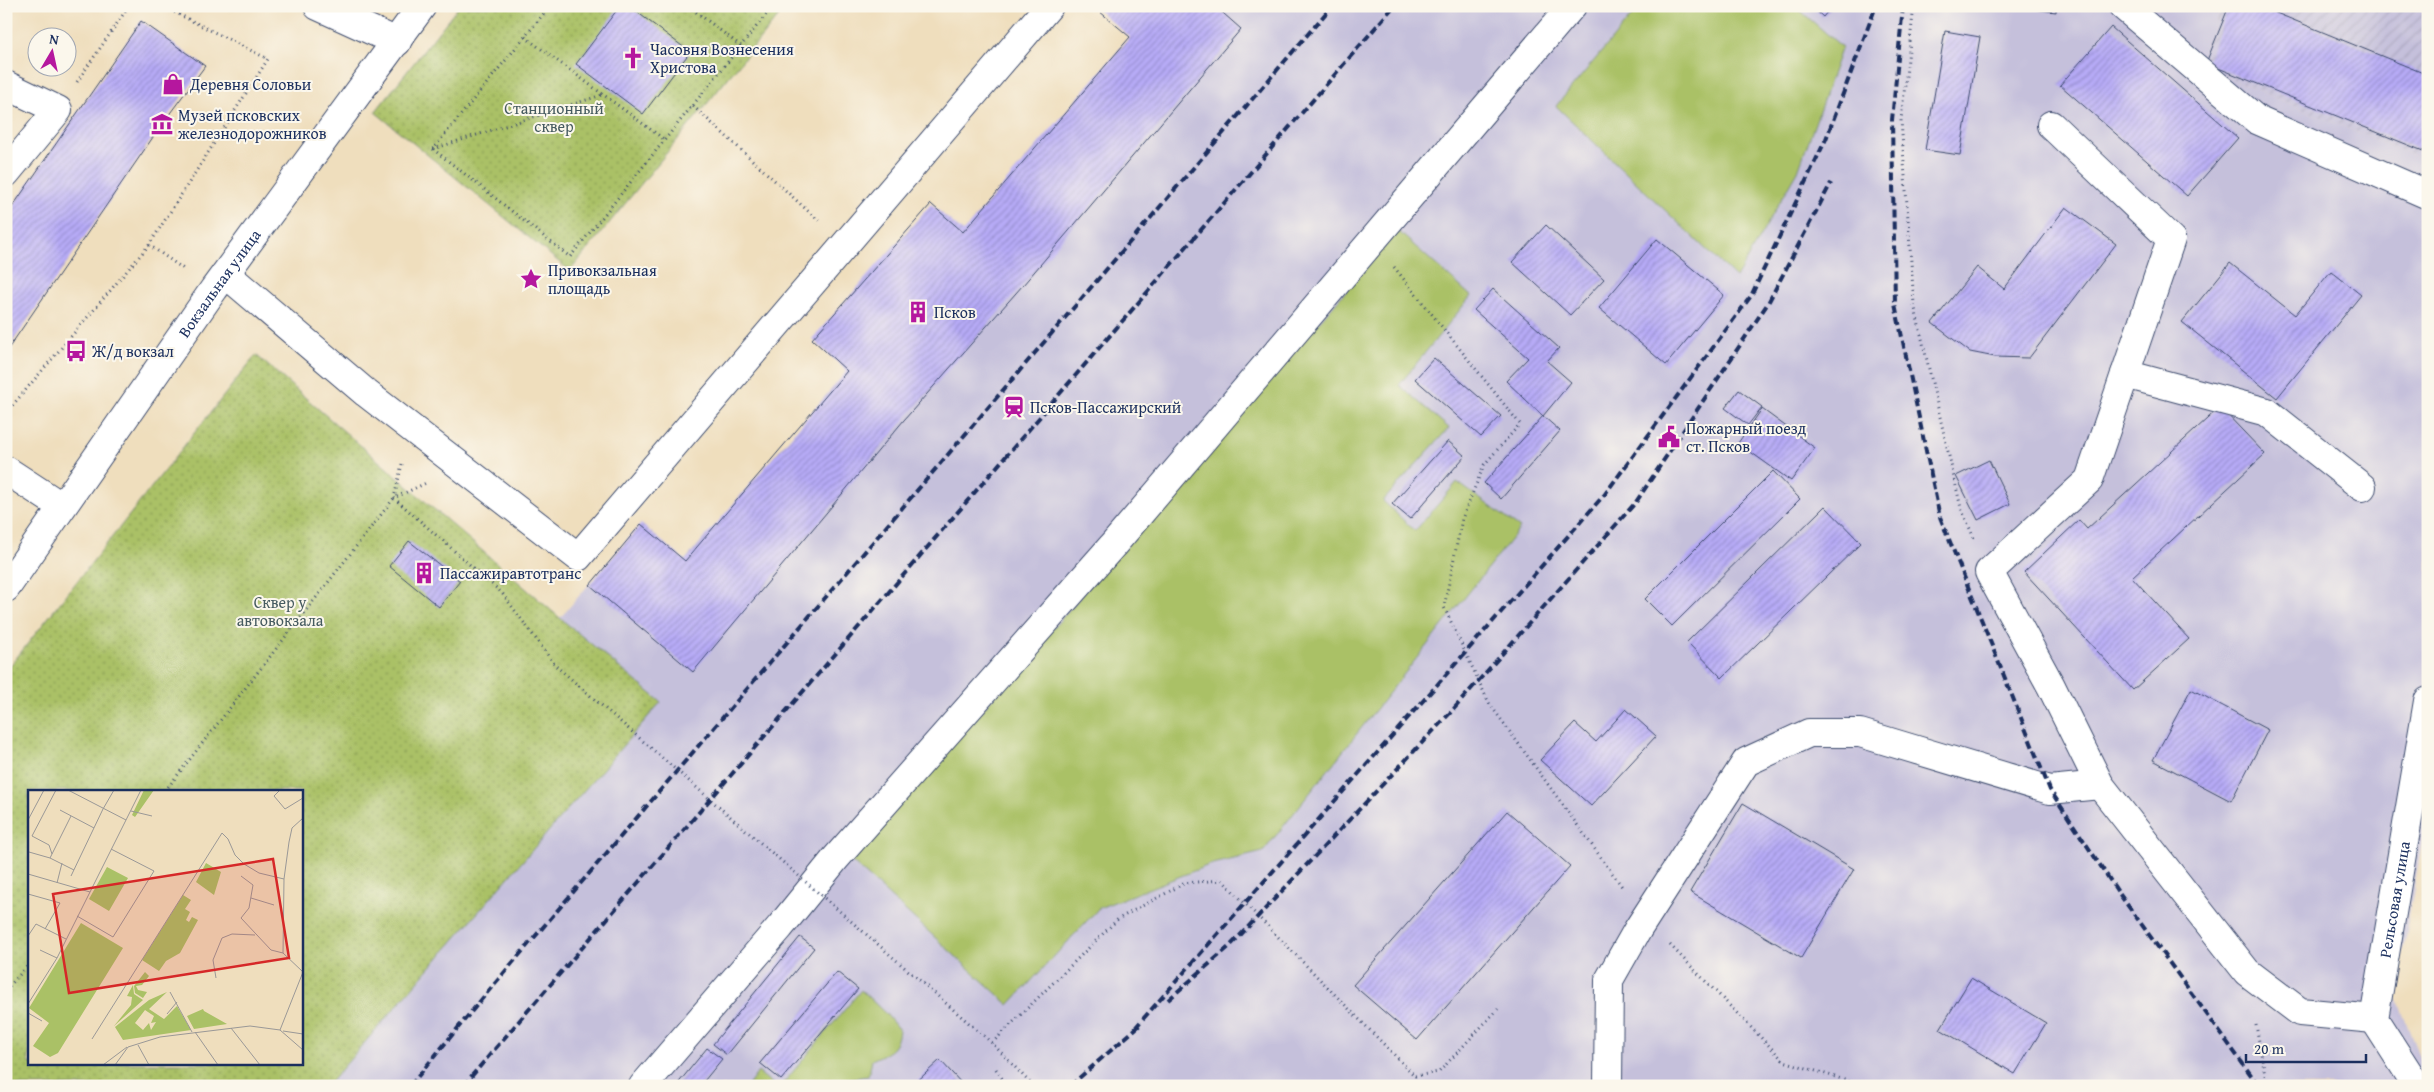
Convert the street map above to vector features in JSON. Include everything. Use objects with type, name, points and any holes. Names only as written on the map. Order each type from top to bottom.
[{"type":"main road","points":[[318,6],[397,42]]},
{"type":"main road","name":"Вокзальная улица","points":[[6,588],[61,506],[226,274],[422,6]]},
{"type":"main road","points":[[226,274],[366,393],[578,557],[1049,6]]},
{"type":"main road","points":[[643,1086],[780,927],[836,858],[1114,544],[1572,6]]},
{"type":"main road","points":[[2123,6],[2257,120],[2428,195]]},
{"type":"main road","points":[[6,85],[58,110],[6,173]]},
{"type":"main road","points":[[2051,125],[2171,239],[2089,480],[1989,572],[2051,686],[2100,785],[2247,972],[2300,1012],[2374,1019],[2417,1086]]},
{"type":"main road","points":[[2125,374],[2267,412],[2362,487]]},
{"type":"main road","points":[[6,470],[61,506]]},
{"type":"main road","name":"Рельсовая улица","points":[[2374,1019],[2428,701]]},
{"type":"main road","points":[[1608,1086],[1609,980],[1644,919],[1746,762],[1809,733],[1860,733],[2050,790],[2100,785]]},
{"type":"path","points":[[58,110],[129,6]]},
{"type":"path","points":[[6,413],[149,245],[268,59],[162,6]]},
{"type":"path","points":[[433,149],[550,6]]},
{"type":"path","points":[[688,6],[741,46]]},
{"type":"path","points":[[433,149],[570,257],[773,6]]},
{"type":"path","points":[[1914,6],[1901,120],[1914,304],[1961,508],[1989,572]]},
{"type":"path","points":[[525,37],[665,140]]},
{"type":"path","points":[[433,149],[602,95]]},
{"type":"path","points":[[693,106],[844,244]]},
{"type":"path","points":[[1372,241],[1520,424],[1484,465],[1469,501],[1462,519],[1444,607],[1489,703],[1644,919],[1784,1061],[1864,1086]]},
{"type":"path","points":[[166,790],[394,498],[429,482]]},
{"type":"path","points":[[394,498],[502,593],[556,666],[992,1043],[1033,1086]]},
{"type":"path","points":[[992,1043],[1118,919],[1185,883],[1222,880],[1415,1076],[1439,1072],[1498,1009]]},
{"type":"path","points":[[6,990],[28,965]]},
{"type":"path","points":[[2247,972],[2267,1086]]},
{"type":"path","points":[[996,1069],[1007,1086]]},
{"type":"shaded area","points":[[1093,6],[2222,6],[2198,65],[2428,162],[2428,810],[2395,993],[2423,1067],[2428,1070],[2428,1086],[327,1086],[661,702],[560,618],[641,524],[685,560],[847,371],[812,339],[931,204],[963,232],[1130,37]]},
{"type":"shaded area","points":[[2222,6],[2428,6],[2428,162],[2198,65]]},
{"type":"green space","name":"Станционный сквер","points":[[459,6],[787,6],[570,271],[375,112]]},
{"type":"green space","points":[[1640,6],[1795,6],[1842,47],[1798,171],[1736,278],[1556,106]]},
{"type":"green space","points":[[1398,231],[1471,296],[1399,385],[1449,428],[1383,501],[1415,531],[1457,482],[1520,528],[1263,852],[1209,865],[1099,908],[1009,1005],[851,861]]},
{"type":"green space","name":"Сквер у автовокзала","points":[[256,355],[560,618],[661,702],[327,1086],[6,1086],[6,671]]},
{"type":"green space","points":[[861,990],[886,1014],[899,1030],[896,1042],[891,1050],[872,1060],[868,1076],[846,1079],[843,1086],[781,1086]]},
{"type":"green space","points":[[758,1072],[775,1086],[748,1086]]},
{"type":"building","name":"Часовня Вознесения Христова","points":[[620,6],[629,6],[690,52],[643,114],[576,64]]},
{"type":"building","name":"Псков","points":[[1093,6],[1215,6],[1241,29],[1023,285],[904,420],[693,672],[590,585],[641,524],[685,561],[847,371],[812,339],[931,204],[963,232],[1130,37]]},
{"type":"building","points":[[1811,6],[1832,6],[1823,17]]},
{"type":"building","points":[[2009,6],[2056,6],[2056,12]]},
{"type":"building","points":[[2229,6],[2259,6],[2428,75],[2428,153],[2206,63]]},
{"type":"building","points":[[141,21],[205,66],[162,124],[6,352],[6,216]]},
{"type":"building","points":[[2111,27],[2238,138],[2187,196],[2060,85]]},
{"type":"building","points":[[1945,31],[1980,37],[1960,155],[1925,150]]},
{"type":"building","points":[[2066,207],[2116,244],[2029,358],[1995,357],[1970,352],[1932,323],[1977,267],[2004,289]]},
{"type":"building","points":[[1546,225],[1604,279],[1570,315],[1512,262]]},
{"type":"building","points":[[1657,239],[1724,295],[1666,365],[1599,308]]},
{"type":"building","points":[[2230,263],[2295,315],[2331,271],[2361,295],[2277,398],[2182,322]]},
{"type":"building","points":[[1493,289],[1559,348],[1547,361],[1571,382],[1543,416],[1506,381],[1528,358],[1474,310]]},
{"type":"building","points":[[1434,358],[1501,416],[1481,437],[1415,379]]},
{"type":"building","points":[[1739,390],[1762,407],[1748,425],[1725,408]]},
{"type":"building","points":[[2220,407],[2265,454],[2132,577],[2189,639],[2133,690],[2024,572],[2079,520],[2087,529]]},
{"type":"building","points":[[1762,409],[1815,448],[1791,481],[1738,443]]},
{"type":"building","points":[[1543,416],[1560,431],[1501,499],[1484,483]]},
{"type":"building","points":[[1448,441],[1465,456],[1410,519],[1392,504]]},
{"type":"building","points":[[1989,460],[2010,504],[1978,520],[1956,476]]},
{"type":"building","points":[[1773,471],[1800,499],[1672,626],[1645,599]]},
{"type":"building","points":[[1825,506],[1861,543],[1722,678],[1687,642]]},
{"type":"building","name":"Пассажиравтотранс","points":[[409,541],[460,581],[439,607],[389,566]]},
{"type":"building","points":[[2191,689],[2268,730],[2231,801],[2153,760]]},
{"type":"building","points":[[1626,709],[1656,736],[1591,806],[1540,760],[1575,723],[1596,742]]},
{"type":"building","points":[[1743,803],[1854,869],[1801,958],[1690,892]]},
{"type":"building","points":[[1507,811],[1570,866],[1417,1040],[1353,985]]},
{"type":"building","points":[[800,937],[814,948],[727,1055],[713,1044]]},
{"type":"building","points":[[837,972],[858,989],[781,1080],[760,1063]]},
{"type":"building","points":[[1971,978],[2046,1023],[2015,1074],[1940,1029]]},
{"type":"building","points":[[707,1048],[722,1059],[700,1086],[676,1086]]},
{"type":"building","points":[[940,1060],[964,1086],[912,1086]]},
{"type":"railway","points":[[410,1086],[491,988],[1332,6]]},
{"type":"railway","points":[[463,1086],[1394,6]]},
{"type":"railway","points":[[1135,1028],[1605,494],[1751,296],[1826,139],[1876,6]]},
{"type":"railway","points":[[1903,6],[1892,120],[1895,304],[1940,517],[2050,790],[2118,892],[2259,1086]]},
{"type":"railway","points":[[1168,1000],[1231,945],[1451,712],[1636,502],[1768,303],[1831,183]]},
{"type":"railway","points":[[1070,1086],[1140,1025]]},
{"type":"place","name":"Часовня Вознесения Христова","points":[[633,58]]},
{"type":"place","name":"Деревня Соловьи","points":[[173,84]]},
{"type":"place","name":"Музей псковских железнодорожников","points":[[162,124]]},
{"type":"place","name":"Привокзальная площадь","points":[[531,279]]},
{"type":"place","name":"Псков","points":[[918,312]]},
{"type":"place","name":"Ж/д вокзал","points":[[76,351]]},
{"type":"place","name":"Псков-Пассажирский","points":[[1014,407]]},
{"type":"place","name":"Пожарный поезд ст. Псков","points":[[1669,437]]},
{"type":"place","name":"Пассажиравтотранс","points":[[424,573]]}]
